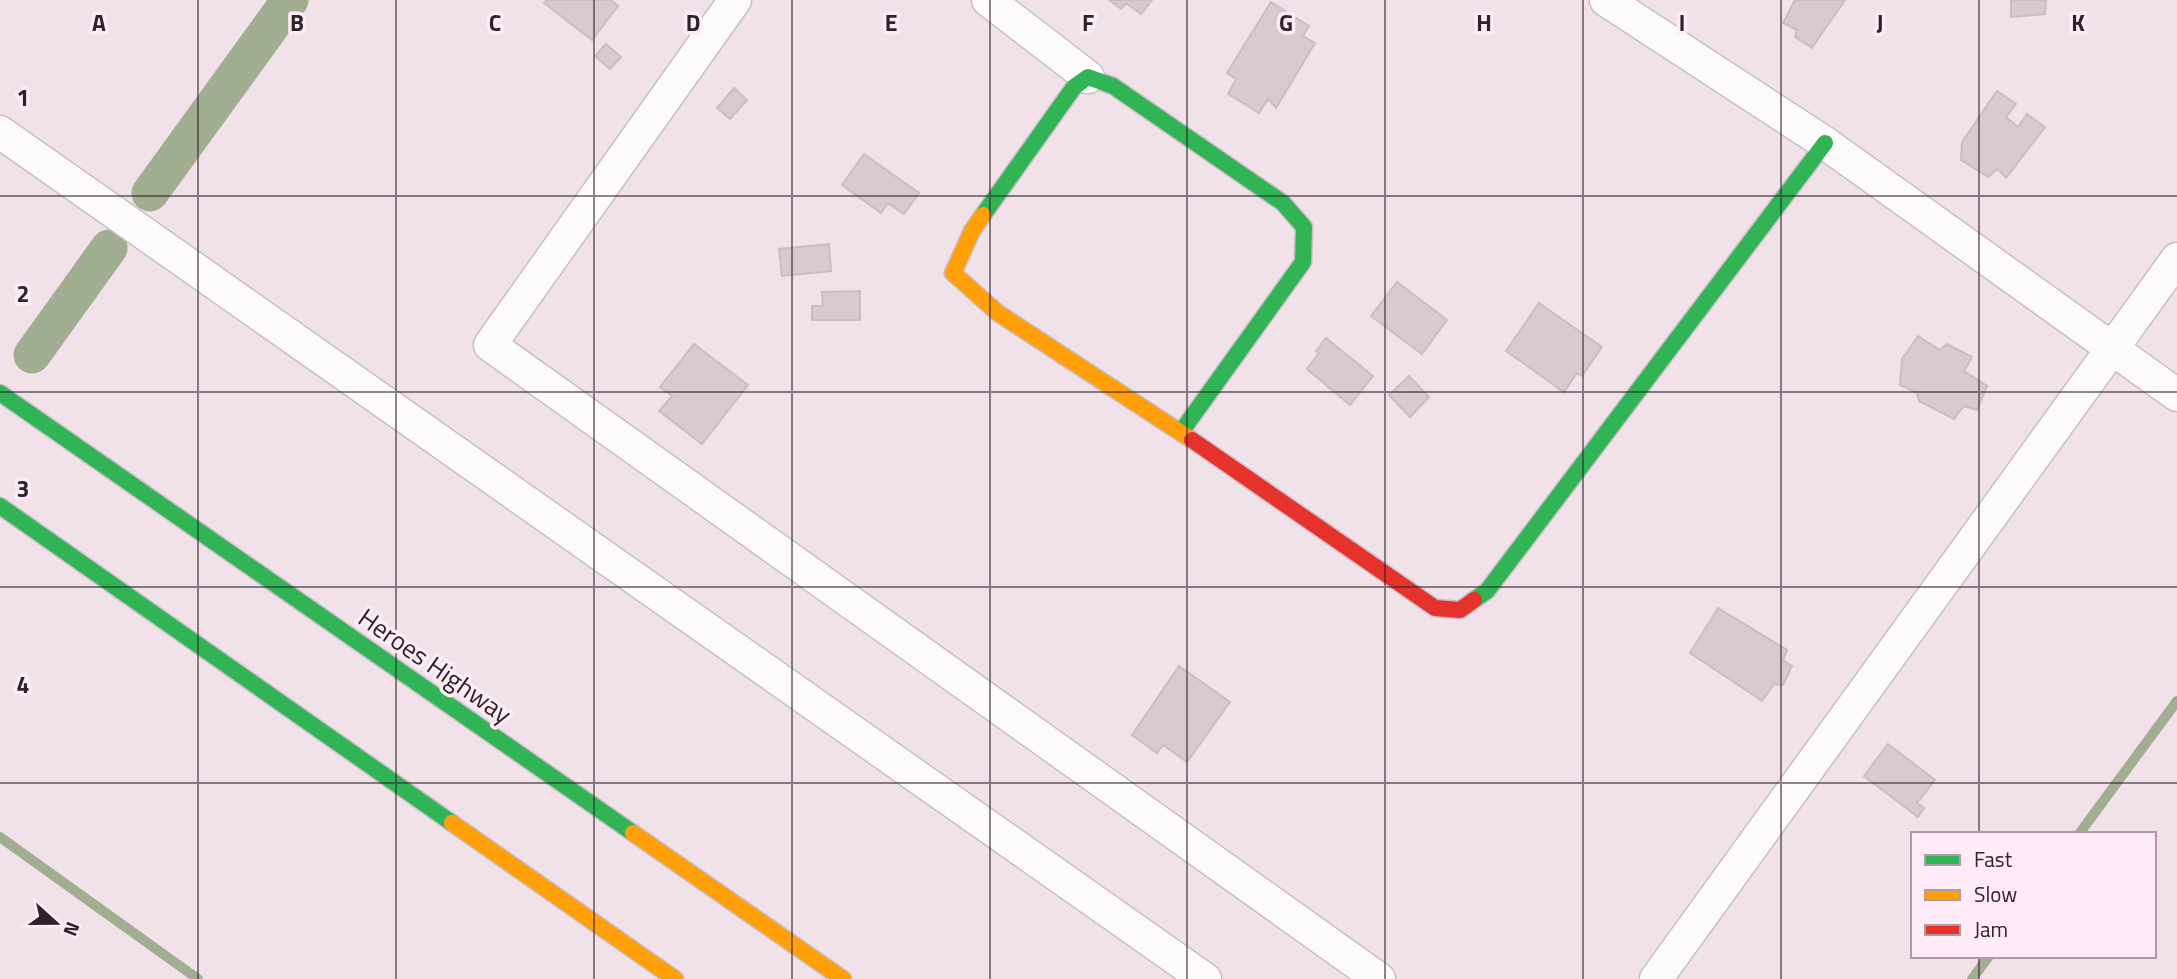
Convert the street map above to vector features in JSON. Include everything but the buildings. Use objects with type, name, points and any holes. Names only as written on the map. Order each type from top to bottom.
[{"type":"street","points":[[734,0],[490,345],[1379,979]]},
{"type":"street","points":[[988,0],[1088,77],[1113,86],[1283,203],[1304,227],[1303,262],[1181,432]]},
{"type":"street","points":[[1606,0],[1825,143],[2177,395]]},
{"type":"street","points":[[1088,77],[1074,87],[972,231],[953,273],[998,313],[1181,432],[1435,608],[1460,610],[1487,592],[1825,143]]},
{"type":"street","points":[[0,132],[1205,979]]},
{"type":"street","points":[[1656,979],[2177,259]]},
{"type":"street","name":"Heroes Highway","points":[[0,393],[843,979]]},
{"type":"street","points":[[0,506],[674,979]]},
{"type":"waterway","points":[[150,193],[290,0]]},
{"type":"waterway","points":[[32,355],[109,248]]},
{"type":"waterway","points":[[2080,832],[2177,701]]},
{"type":"waterway","points":[[0,837],[198,979]]},
{"type":"waterway","points":[[1972,979],[1988,958]]},
{"type":"traffic: fast","points":[[983,215],[1074,87],[1088,77],[1113,86],[1283,203],[1304,227],[1303,262],[1181,432]]},
{"type":"traffic: fast","points":[[1474,600],[1487,591],[1825,143]]},
{"type":"traffic: fast","points":[[0,393],[633,833]]},
{"type":"traffic: fast","points":[[0,506],[452,823]]},
{"type":"traffic: slow","points":[[983,215],[972,231],[953,273],[998,313],[1192,440]]},
{"type":"traffic: slow","points":[[452,823],[675,979]]},
{"type":"traffic: slow","points":[[633,833],[843,979]]},
{"type":"traffic: jam","points":[[1192,440],[1435,608],[1460,610],[1474,600]]}]
